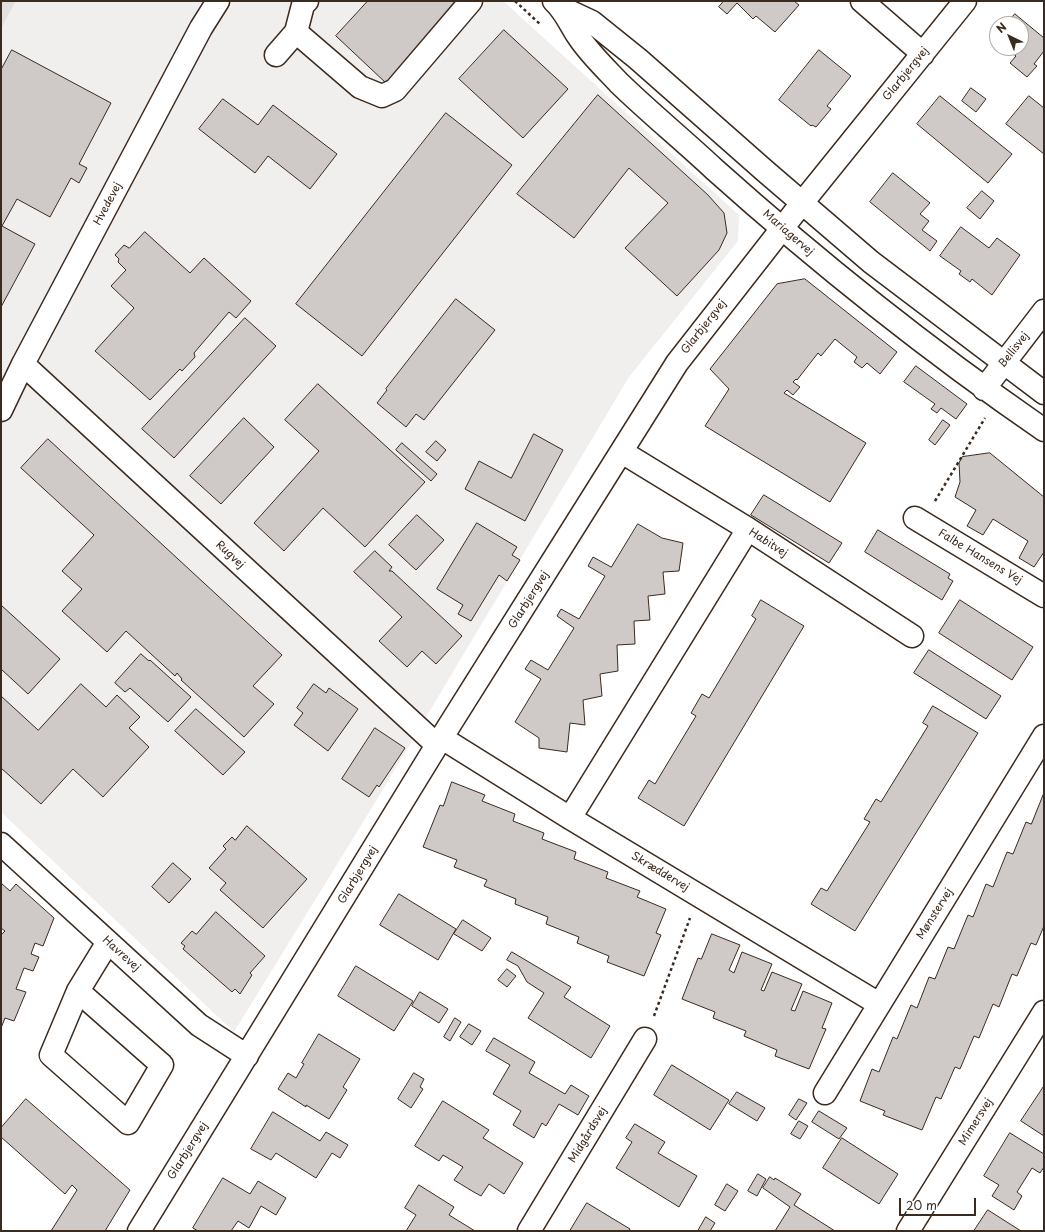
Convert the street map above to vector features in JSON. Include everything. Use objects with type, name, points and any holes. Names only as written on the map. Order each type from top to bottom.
[{"type":"street","name":"Hvedevej","points":[[1,410],[23,364],[201,28],[218,1]]},
{"type":"street","points":[[276,55],[296,32],[303,5],[307,1]]},
{"type":"street","points":[[296,32],[360,87],[382,96],[395,90],[471,1]]},
{"type":"street","points":[[862,1],[923,54]]},
{"type":"street","name":"Glarbjergvej","points":[[139,1231],[439,741],[677,363],[782,228],[965,1]]},
{"type":"street","name":"Mariagervej","points":[[557,4],[592,22],[638,58],[871,262],[1044,393]]},
{"type":"street","name":"Mariagervej","points":[[557,4],[578,37],[619,82],[782,228],[851,287],[984,389],[1044,430]]},
{"type":"street","name":"Bellisvej","points":[[984,389],[1044,311]]},
{"type":"street","name":"Rugvej","points":[[23,364],[439,741]]},
{"type":"street","name":"Habitvej","points":[[622,452],[748,529],[912,636]]},
{"type":"street","name":"Falbe Hansens Vej","points":[[919,520],[1044,596]]},
{"type":"street","points":[[570,818],[748,529]]},
{"type":"street","name":"Mønstervej","points":[[825,1093],[1044,736]]},
{"type":"street","name":"Skræddervej","points":[[439,741],[699,895],[879,1004]]},
{"type":"street","name":"Havrevej","points":[[1,844],[199,1025],[247,1056]]},
{"type":"street","points":[[78,991],[162,1065],[128,1123],[51,1055],[78,991],[108,942]]},
{"type":"street","name":"Mimersvej","points":[[908,1231],[1044,1012]]},
{"type":"street","name":"Midgårdsvej","points":[[529,1231],[645,1039]]},
{"type":"path","points":[[919,520],[985,418],[984,389]]},
{"type":"path","points":[[645,1039],[699,895]]},
{"type":"shaded area","points":[[1,1],[16,1],[1,29]]},
{"type":"shaded area","points":[[16,1],[503,1],[739,215],[738,241],[629,377],[376,801],[234,1032],[1,812],[1,29]]},
{"type":"building","points":[[368,1],[461,1],[386,83],[336,36]]},
{"type":"building","points":[[724,1],[794,1],[799,5],[775,32],[756,16],[753,19],[737,3],[727,14],[719,7]]},
{"type":"building","points":[[1029,26],[1044,38],[1044,51],[1034,64],[1037,66],[1027,77],[1010,63],[1016,56],[1029,56]]},
{"type":"building","points":[[504,30],[568,89],[523,138],[459,79]]},
{"type":"building","points":[[12,50],[111,103],[79,164],[87,168],[79,183],[71,178],[50,217],[17,199],[2,226],[35,244],[1,307],[1,70]]},
{"type":"building","points":[[819,50],[851,76],[827,106],[831,109],[816,127],[811,126],[779,100]]},
{"type":"building","points":[[971,88],[986,99],[976,112],[962,101]]},
{"type":"building","points":[[598,95],[708,195],[724,213],[727,233],[719,250],[677,296],[625,248],[668,203],[629,168],[574,238],[517,194]]},
{"type":"building","points":[[940,96],[1012,154],[988,183],[917,124]]},
{"type":"building","points":[[1029,96],[1044,108],[1044,154],[1006,124]]},
{"type":"building","points":[[223,99],[258,125],[273,105],[337,154],[310,189],[268,156],[255,173],[199,129]]},
{"type":"building","points":[[446,113],[512,165],[362,356],[296,304]]},
{"type":"building","points":[[893,173],[930,203],[920,214],[929,221],[922,230],[937,241],[930,251],[870,202]]},
{"type":"building","points":[[982,191],[994,201],[980,219],[967,208]]},
{"type":"building","points":[[961,227],[989,248],[997,238],[1020,255],[992,295],[972,279],[970,282],[959,274],[961,271],[940,256]]},
{"type":"building","points":[[145,232],[190,273],[204,258],[251,301],[236,318],[229,312],[194,353],[195,357],[182,371],[180,369],[150,400],[95,351],[134,308],[111,286],[126,270],[118,262],[119,259],[115,255],[124,245],[129,248]]},
{"type":"building","points":[[805,279],[897,352],[880,374],[867,363],[862,368],[854,362],[857,357],[835,339],[821,356],[818,353],[797,380],[796,379],[793,382],[800,387],[793,395],[787,390],[784,393],[866,443],[830,502],[705,426],[729,389],[710,369],[777,284]]},
{"type":"building","points":[[456,299],[495,330],[424,420],[416,414],[406,427],[377,403],[387,390],[386,389]]},
{"type":"building","points":[[245,318],[276,346],[174,458],[142,429]]},
{"type":"building","points":[[916,366],[967,404],[956,419],[941,408],[937,413],[931,409],[935,404],[904,382]]},
{"type":"building","points":[[318,384],[425,482],[365,547],[323,508],[284,551],[254,523],[319,451],[285,420]]},
{"type":"building","points":[[244,418],[274,447],[221,504],[190,476]]},
{"type":"building","points":[[943,420],[950,425],[935,445],[929,440]]},
{"type":"building","points":[[534,434],[563,450],[525,521],[465,489],[479,461],[511,478]]},
{"type":"building","points":[[48,439],[282,655],[253,686],[274,704],[244,737],[181,680],[182,679],[177,673],[175,676],[126,631],[107,652],[62,611],[82,589],[62,571],[94,535],[21,468]]},
{"type":"building","points":[[436,441],[446,450],[437,461],[426,452]]},
{"type":"building","points":[[402,443],[437,474],[431,481],[396,450]]},
{"type":"building","points":[[990,453],[1044,497],[1044,552],[1034,567],[1019,558],[1028,541],[993,519],[983,535],[967,526],[976,510],[955,497],[960,482],[959,463],[962,457]]},
{"type":"building","points":[[764,495],[842,543],[829,563],[751,515]]},
{"type":"building","points":[[417,515],[444,540],[416,570],[389,545]]},
{"type":"building","points":[[477,523],[517,547],[512,555],[520,560],[507,581],[499,575],[471,621],[458,614],[463,605],[437,589]]},
{"type":"building","points":[[638,524],[662,538],[683,543],[679,571],[663,572],[665,594],[648,596],[650,620],[634,621],[635,644],[617,645],[618,671],[600,674],[602,696],[583,700],[585,725],[570,723],[567,752],[539,748],[539,738],[515,722],[541,679],[525,669],[531,660],[548,670],[574,628],[557,616],[561,609],[579,619],[605,576],[588,566],[593,557],[611,567]]},
{"type":"building","points":[[878,530],[950,574],[948,578],[953,581],[942,600],[865,552]]},
{"type":"building","points":[[375,551],[392,567],[389,571],[392,571],[462,636],[436,664],[422,651],[407,667],[379,641],[402,617],[354,572]]},
{"type":"building","points":[[761,600],[804,626],[684,826],[638,798],[649,780],[655,784],[696,716],[691,713],[702,694],[709,698],[756,619],[752,616]]},
{"type":"building","points":[[960,600],[1033,647],[1012,680],[939,633]]},
{"type":"building","points":[[1,605],[60,659],[28,694],[1,669]]},
{"type":"building","points":[[929,650],[1001,696],[986,719],[914,673]]},
{"type":"building","points":[[141,654],[149,661],[150,660],[191,697],[168,722],[130,688],[125,692],[115,683]]},
{"type":"building","points":[[81,684],[106,707],[117,695],[140,717],[129,728],[149,747],[103,797],[73,769],[41,804],[1,768],[1,696],[38,730]]},
{"type":"building","points":[[314,684],[326,693],[329,688],[358,709],[328,751],[294,725],[303,713],[297,708]]},
{"type":"building","points":[[933,706],[978,733],[855,931],[811,904],[821,888],[827,891],[870,822],[864,819],[876,799],[881,802],[928,726],[923,723]]},
{"type":"building","points":[[196,709],[245,752],[223,775],[175,731]]},
{"type":"building","points":[[375,728],[405,748],[379,787],[377,785],[369,797],[342,779]]},
{"type":"building","points":[[452,782],[485,795],[482,801],[515,814],[513,821],[544,833],[542,839],[576,852],[574,859],[608,872],[606,878],[640,891],[637,897],[666,909],[656,933],[661,935],[644,976],[607,962],[609,956],[577,943],[579,937],[546,924],[548,917],[515,904],[516,899],[484,886],[487,880],[454,867],[457,860],[423,847],[440,805],[443,806]]},
{"type":"building","points":[[1044,793],[1044,926],[1036,945],[1031,943],[1017,976],[1012,974],[999,1007],[993,1004],[979,1038],[974,1036],[960,1069],[955,1067],[941,1099],[936,1097],[922,1130],[883,1115],[885,1111],[860,1101],[872,1069],[879,1072],[893,1037],[897,1039],[911,1005],[917,1008],[929,977],[935,979],[948,947],[954,949],[968,915],[973,917],[986,884],[993,887],[1007,852],[1013,854],[1026,822],[1031,824]]},
{"type":"building","points":[[247,826],[307,879],[263,928],[220,890],[226,883],[209,868],[226,849],[223,846],[232,837],[235,840]]},
{"type":"building","points":[[173,863],[191,879],[169,903],[152,887]]},
{"type":"building","points":[[1,883],[10,891],[16,884],[54,918],[43,946],[35,943],[31,954],[39,957],[33,971],[24,968],[16,989],[26,992],[14,1021],[5,1018],[1,1028],[1,935],[5,931],[1,928]]},
{"type":"building","points":[[399,894],[456,929],[438,960],[380,925]]},
{"type":"building","points":[[216,912],[265,956],[250,973],[252,975],[240,994],[235,989],[232,992],[183,949],[185,946],[181,943],[192,931],[196,934]]},
{"type":"building","points":[[463,920],[491,938],[482,951],[454,934]]},
{"type":"building","points":[[712,934],[740,945],[729,970],[734,973],[742,952],[772,964],[761,990],[764,991],[772,972],[802,984],[791,1010],[795,1011],[803,991],[832,1003],[822,1028],[826,1029],[809,1069],[775,1056],[777,1050],[744,1036],[746,1031],[713,1018],[715,1012],[682,999],[698,958],[701,959]]},
{"type":"building","points":[[512,952],[571,987],[564,997],[610,1026],[591,1058],[528,1018],[544,993],[527,982],[518,966],[507,960]]},
{"type":"building","points":[[356,966],[413,1001],[394,1031],[338,996]]},
{"type":"building","points":[[507,969],[516,976],[507,987],[498,980]]},
{"type":"building","points":[[420,992],[448,1009],[439,1023],[412,1006]]},
{"type":"building","points":[[455,1018],[461,1022],[450,1041],[444,1037]]},
{"type":"building","points":[[469,1024],[481,1031],[472,1045],[460,1037]]},
{"type":"building","points":[[319,1034],[360,1059],[343,1087],[347,1090],[329,1119],[306,1105],[306,1107],[278,1089],[288,1073],[296,1078],[304,1064],[302,1063]]},
{"type":"building","points":[[494,1038],[535,1062],[529,1073],[565,1094],[571,1085],[589,1096],[578,1115],[559,1104],[546,1126],[542,1123],[534,1138],[513,1125],[521,1111],[493,1094],[510,1065],[486,1051]]},
{"type":"building","points":[[672,1065],[729,1100],[710,1130],[654,1095]]},
{"type":"building","points":[[414,1073],[424,1079],[420,1087],[423,1089],[411,1108],[398,1099]]},
{"type":"building","points":[[1044,1086],[1044,1136],[1021,1121]]},
{"type":"building","points":[[737,1092],[765,1108],[757,1121],[729,1104]]},
{"type":"building","points":[[26,1099],[130,1190],[105,1231],[51,1231],[77,1190],[72,1185],[65,1194],[1,1137],[1,1128]]},
{"type":"building","points":[[799,1099],[807,1103],[796,1120],[789,1115]]},
{"type":"building","points":[[443,1101],[489,1130],[483,1138],[523,1163],[504,1194],[489,1184],[481,1196],[454,1180],[463,1167],[443,1155],[439,1161],[415,1146]]},
{"type":"building","points":[[819,1111],[847,1128],[839,1139],[812,1122]]},
{"type":"building","points":[[273,1112],[320,1141],[326,1132],[348,1145],[340,1158],[332,1153],[316,1178],[276,1153],[271,1160],[251,1149]]},
{"type":"building","points":[[799,1121],[808,1126],[800,1139],[791,1134]]},
{"type":"building","points":[[635,1124],[665,1142],[658,1153],[697,1176],[679,1207],[616,1168],[632,1142],[626,1138]]},
{"type":"building","points":[[1010,1133],[1044,1154],[1044,1167],[1040,1173],[1032,1168],[1017,1192],[1022,1196],[1014,1210],[992,1196],[999,1185],[984,1176]]},
{"type":"building","points":[[842,1138],[898,1174],[879,1204],[823,1168]]},
{"type":"building","points":[[758,1174],[766,1179],[757,1196],[748,1191]]},
{"type":"building","points":[[770,1177],[774,1180],[775,1178],[801,1194],[794,1205],[835,1231],[775,1231],[790,1207],[763,1188]]},
{"type":"building","points":[[223,1178],[250,1194],[258,1181],[286,1198],[276,1215],[261,1206],[249,1228],[238,1221],[231,1231],[198,1231],[193,1228]]},
{"type":"building","points":[[727,1184],[738,1191],[725,1211],[715,1205]]},
{"type":"building","points":[[419,1185],[454,1207],[449,1215],[475,1231],[406,1231],[416,1215],[405,1208]]},
{"type":"building","points":[[587,1203],[630,1229],[629,1231],[570,1231]]},
{"type":"building","points":[[988,1210],[1021,1231],[974,1231]]},
{"type":"building","points":[[706,1217],[715,1223],[710,1231],[698,1231]]}]
